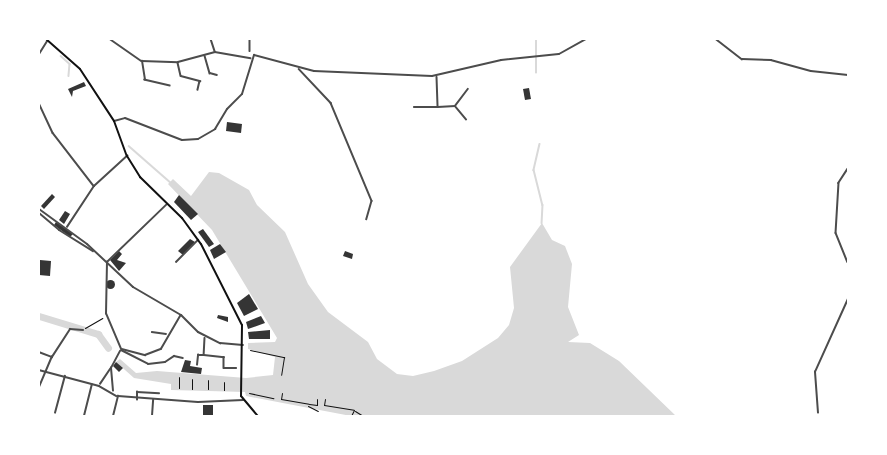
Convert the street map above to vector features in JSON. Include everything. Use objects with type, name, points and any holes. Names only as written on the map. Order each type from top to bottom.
[{"type":"main road","points":[[47,40],[80,69],[114,121],[127,156],[140,177],[199,240],[242,325],[241,396],[258,416]]},
{"type":"street","points":[[110,39],[142,61],[178,62],[215,52],[250,58],[260,55],[299,69],[365,76],[437,76],[566,51],[586,39]]},
{"type":"street","points":[[211,39],[215,52]]},
{"type":"street","points":[[250,39],[250,51]]},
{"type":"street","points":[[716,39],[742,59],[771,60],[811,71],[848,75]]},
{"type":"street","points":[[39,54],[47,40]]},
{"type":"street","points":[[205,56],[210,73],[217,75]]},
{"type":"street","points":[[114,121],[125,118],[182,140],[198,139],[215,129],[243,93],[250,58]]},
{"type":"street","points":[[142,61],[144,80],[170,86]]},
{"type":"street","points":[[178,62],[181,76],[200,81],[198,90]]},
{"type":"street","points":[[299,69],[331,105],[372,201],[367,219]]},
{"type":"street","points":[[437,76],[438,107]]},
{"type":"street","points":[[414,107],[455,106],[468,89]]},
{"type":"street","points":[[39,102],[52,133],[94,186]]},
{"type":"street","points":[[455,106],[465,119]]},
{"type":"street","points":[[67,228],[94,186],[127,156]]},
{"type":"street","points":[[848,169],[839,183],[836,231],[848,262]]},
{"type":"street","points":[[166,204],[107,262],[107,316],[121,350],[148,364],[165,362],[174,357],[183,358]]},
{"type":"street","points":[[39,213],[67,228],[133,287],[181,315],[205,337],[243,345]]},
{"type":"street","points":[[39,213],[95,252]]},
{"type":"street","points":[[176,262],[199,240]]},
{"type":"street","points":[[818,413],[815,372],[848,299]]},
{"type":"street","points":[[121,350],[150,354],[164,347],[167,334],[181,315]]},
{"type":"street","points":[[39,387],[52,357],[70,329],[84,329]]},
{"type":"street","points":[[152,332],[167,334]]},
{"type":"street","points":[[204,355],[205,337]]},
{"type":"street","points":[[99,386],[121,350]]},
{"type":"street","points":[[39,352],[52,357]]},
{"type":"street","points":[[197,365],[198,355],[204,355],[224,357],[224,368],[236,368]]},
{"type":"street","points":[[111,368],[112,392]]},
{"type":"street","points":[[39,370],[65,375],[99,386],[117,396],[137,400],[243,400]]},
{"type":"street","points":[[55,413],[65,375]]},
{"type":"street","points":[[84,416],[92,384]]},
{"type":"street","points":[[137,400],[137,392],[159,393]]},
{"type":"street","points":[[113,416],[117,396]]},
{"type":"street","points":[[152,416],[153,399]]},
{"type":"path","points":[[84,329],[107,316]]},
{"type":"path","points":[[250,350],[284,357],[281,375]]},
{"type":"path","points":[[179,377],[179,388]]},
{"type":"path","points":[[192,379],[192,389]]},
{"type":"path","points":[[208,380],[208,389]]},
{"type":"path","points":[[224,382],[224,390]]},
{"type":"path","points":[[249,393],[273,398]]},
{"type":"path","points":[[282,393],[281,399],[309,404],[316,405],[317,399]]},
{"type":"path","points":[[251,400],[252,394]]},
{"type":"path","points":[[325,399],[324,405],[353,410],[363,416]]},
{"type":"path","points":[[309,404],[308,408],[318,411]]},
{"type":"path","points":[[351,416],[355,404]]},
{"type":"shaded area","points":[[209,172],[219,173],[249,190],[257,205],[285,232],[308,284],[328,312],[368,342],[377,359],[397,374],[413,376],[434,371],[462,361],[498,338],[509,325],[514,308],[510,267],[542,223],[552,240],[565,246],[572,264],[568,307],[579,335],[568,342],[590,343],[619,361],[676,416],[351,416],[246,396],[245,392],[171,390],[171,384],[134,378],[116,362],[120,359],[136,373],[157,371],[246,378],[273,375],[275,357],[248,349],[248,343],[275,342],[277,338],[212,230],[168,184],[173,179],[191,196]]},
{"type":"building","points":[[84,82],[86,86],[73,91],[72,97],[68,89]]},
{"type":"building","points":[[529,88],[531,99],[525,100],[523,89]]},
{"type":"building","points":[[227,122],[242,124],[241,133],[226,131]]},
{"type":"building","points":[[52,194],[55,197],[44,209],[41,206]]},
{"type":"building","points":[[179,195],[198,214],[191,220],[174,202]]},
{"type":"building","points":[[65,211],[70,214],[64,224],[59,220]]},
{"type":"building","points":[[56,222],[73,234],[70,237],[54,225]]},
{"type":"building","points":[[203,229],[214,244],[209,247],[198,232]]},
{"type":"building","points":[[190,239],[195,242],[183,255],[178,251]]},
{"type":"building","points":[[220,244],[226,252],[214,259],[210,250]]},
{"type":"building","points":[[119,251],[122,254],[117,260],[126,263],[119,271],[110,260]]},
{"type":"building","points":[[345,251],[353,254],[352,259],[343,256]]},
{"type":"building","points":[[40,260],[51,261],[50,276],[39,275]]},
{"type":"building","points":[[110,279],[115,284],[110,289],[105,284]]},
{"type":"building","points":[[249,294],[258,309],[244,316],[237,303]]},
{"type":"building","points":[[218,315],[228,317],[228,322],[217,318]]},
{"type":"building","points":[[261,316],[265,323],[248,329],[246,322]]},
{"type":"building","points":[[270,330],[270,339],[249,339],[248,332]]},
{"type":"building","points":[[185,360],[191,361],[190,366],[202,368],[201,374],[181,372]]},
{"type":"building","points":[[116,362],[123,368],[119,372],[113,366]]},
{"type":"building","points":[[203,405],[213,405],[213,416],[203,416]]},
{"type":"waterway","points":[[536,39],[536,73]]},
{"type":"waterway","points":[[61,56],[70,64],[69,76]]},
{"type":"waterway","points":[[540,144],[534,170],[543,205],[542,223]]},
{"type":"waterway","points":[[129,146],[170,182]]},
{"type":"waterway","points":[[39,316],[98,334],[108,348]]}]
